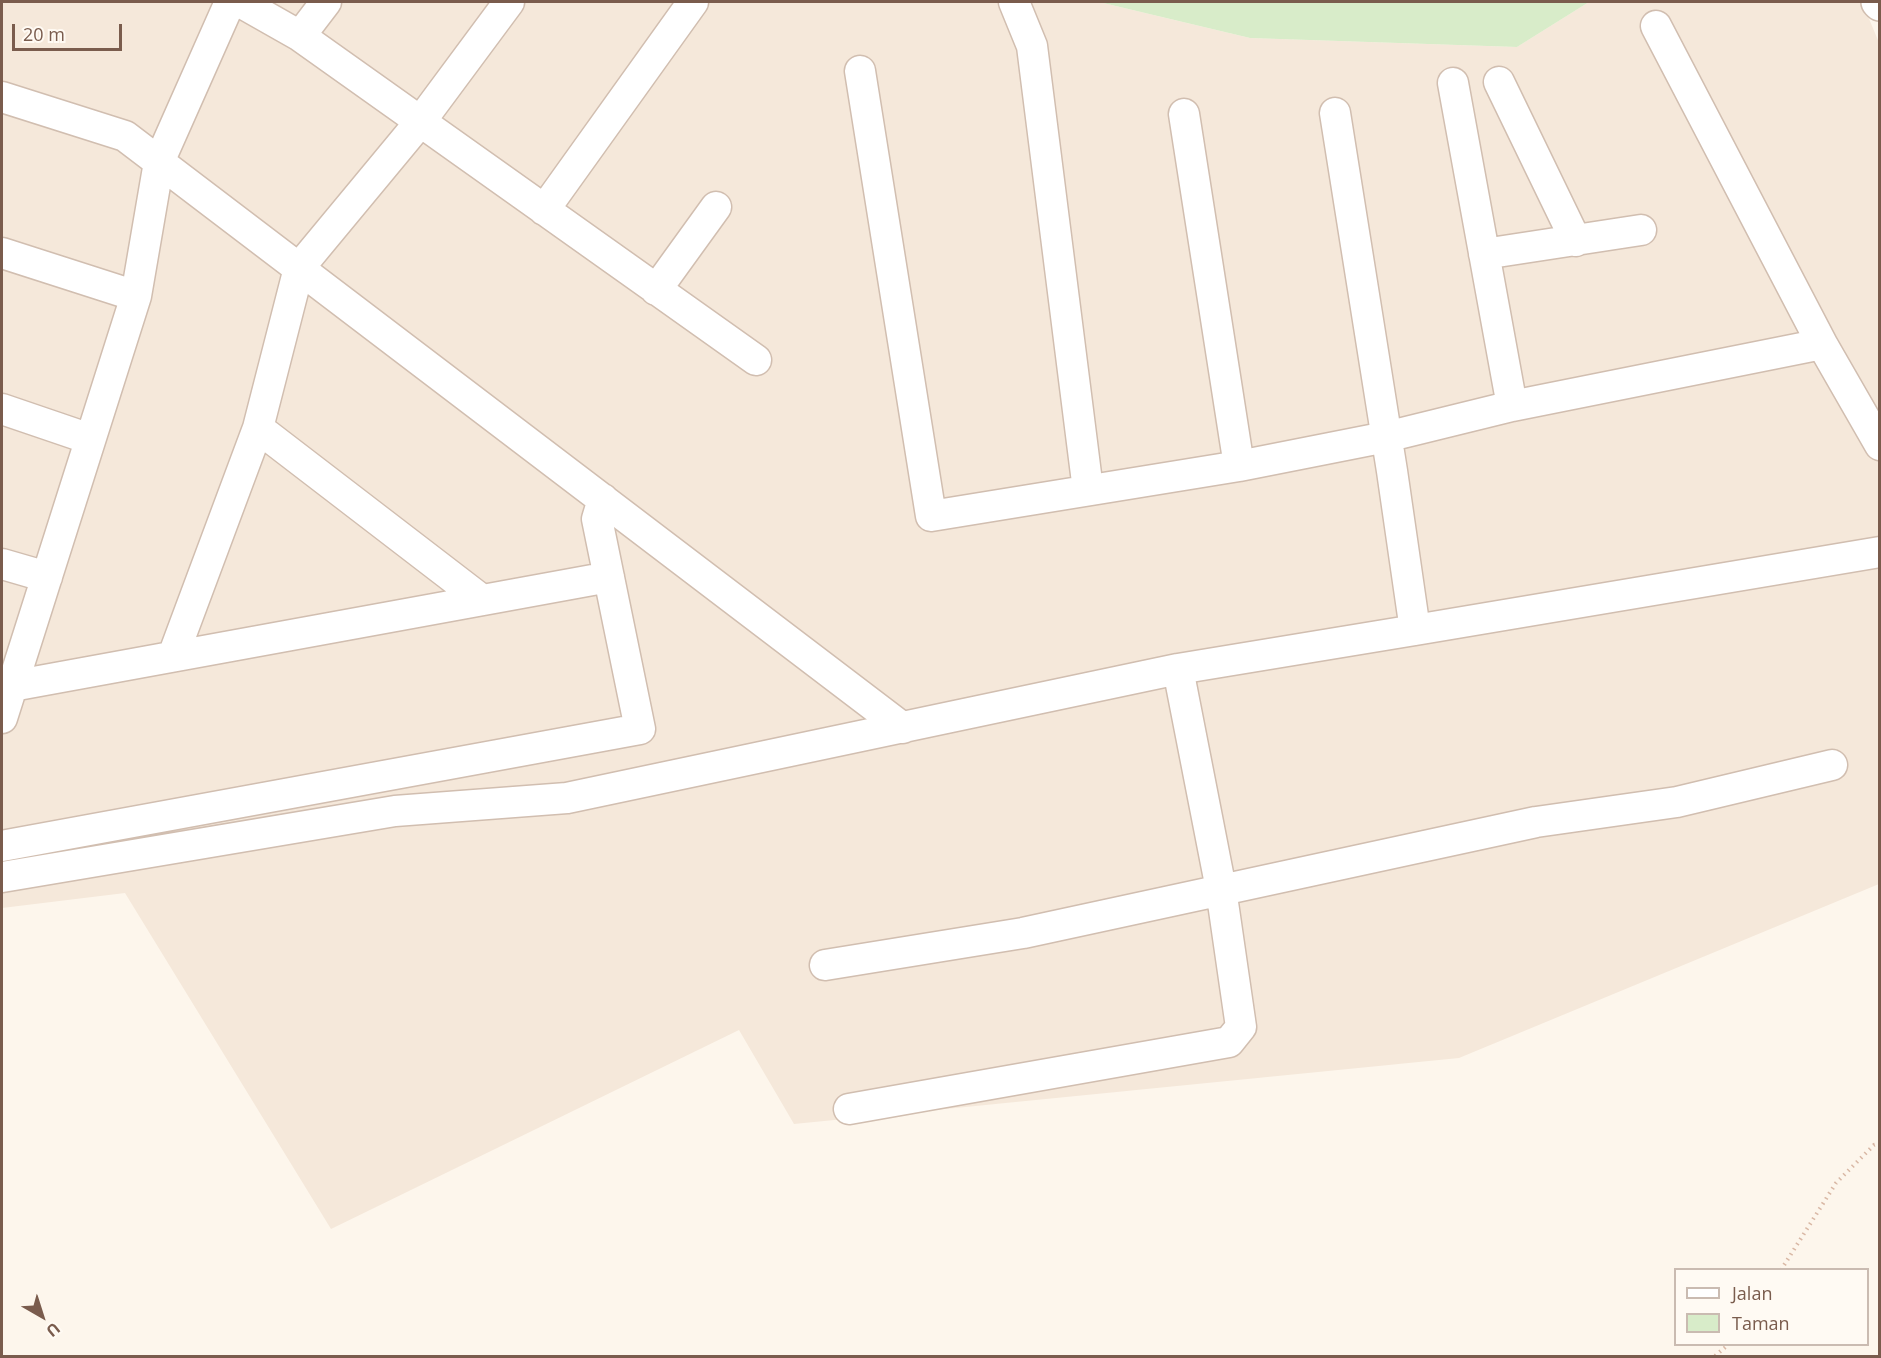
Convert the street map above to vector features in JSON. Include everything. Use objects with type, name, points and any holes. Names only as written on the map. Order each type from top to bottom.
[{"type":"street","points":[[2,718],[136,296],[159,162],[230,2]]},
{"type":"street","points":[[240,2],[300,36],[756,360]]},
{"type":"street","points":[[300,36],[326,2]]},
{"type":"street","points":[[173,656],[258,428],[299,268],[420,122],[509,2]]},
{"type":"street","points":[[543,210],[693,2]]},
{"type":"street","points":[[1014,2],[1032,46],[1088,490]]},
{"type":"street","points":[[1656,26],[1822,344],[1880,445]]},
{"type":"street","points":[[860,71],[931,516],[1239,466],[1386,437],[1512,406],[1822,344]]},
{"type":"street","points":[[1500,82],[1576,241]]},
{"type":"street","points":[[1453,83],[1512,406]]},
{"type":"street","points":[[2,97],[125,136],[903,728]]},
{"type":"street","points":[[1335,113],[1415,630]]},
{"type":"street","points":[[1184,114],[1239,466]]},
{"type":"street","points":[[656,290],[716,207]]},
{"type":"street","points":[[1484,254],[1641,230]]},
{"type":"street","points":[[2,253],[136,296]]},
{"type":"street","points":[[2,409],[90,439]]},
{"type":"street","points":[[258,428],[482,600]]},
{"type":"street","points":[[2,846],[640,729],[597,519],[603,499]]},
{"type":"street","points":[[2,877],[395,811],[567,798],[1179,669],[1880,552]]},
{"type":"street","points":[[2,564],[46,577]]},
{"type":"street","points":[[12,686],[609,577]]},
{"type":"street","points":[[849,1109],[1229,1042],[1241,1027],[1221,889],[1179,669]]},
{"type":"street","points":[[825,965],[1023,933],[1536,822],[1677,802],[1832,765]]},
{"type":"path","points":[[1782,1268],[1836,1183],[1874,1145],[1880,1143]]},
{"type":"path","points":[[1715,1356],[1727,1346]]},
{"type":"shaded area","points":[[2,2],[1099,2],[1250,38],[1517,47],[1589,2],[1862,2],[1880,45],[1879,884],[1459,1058],[794,1124],[739,1030],[331,1229],[125,893],[2,908]]},
{"type":"green space","points":[[1099,2],[1589,2],[1517,47],[1250,38]]}]
